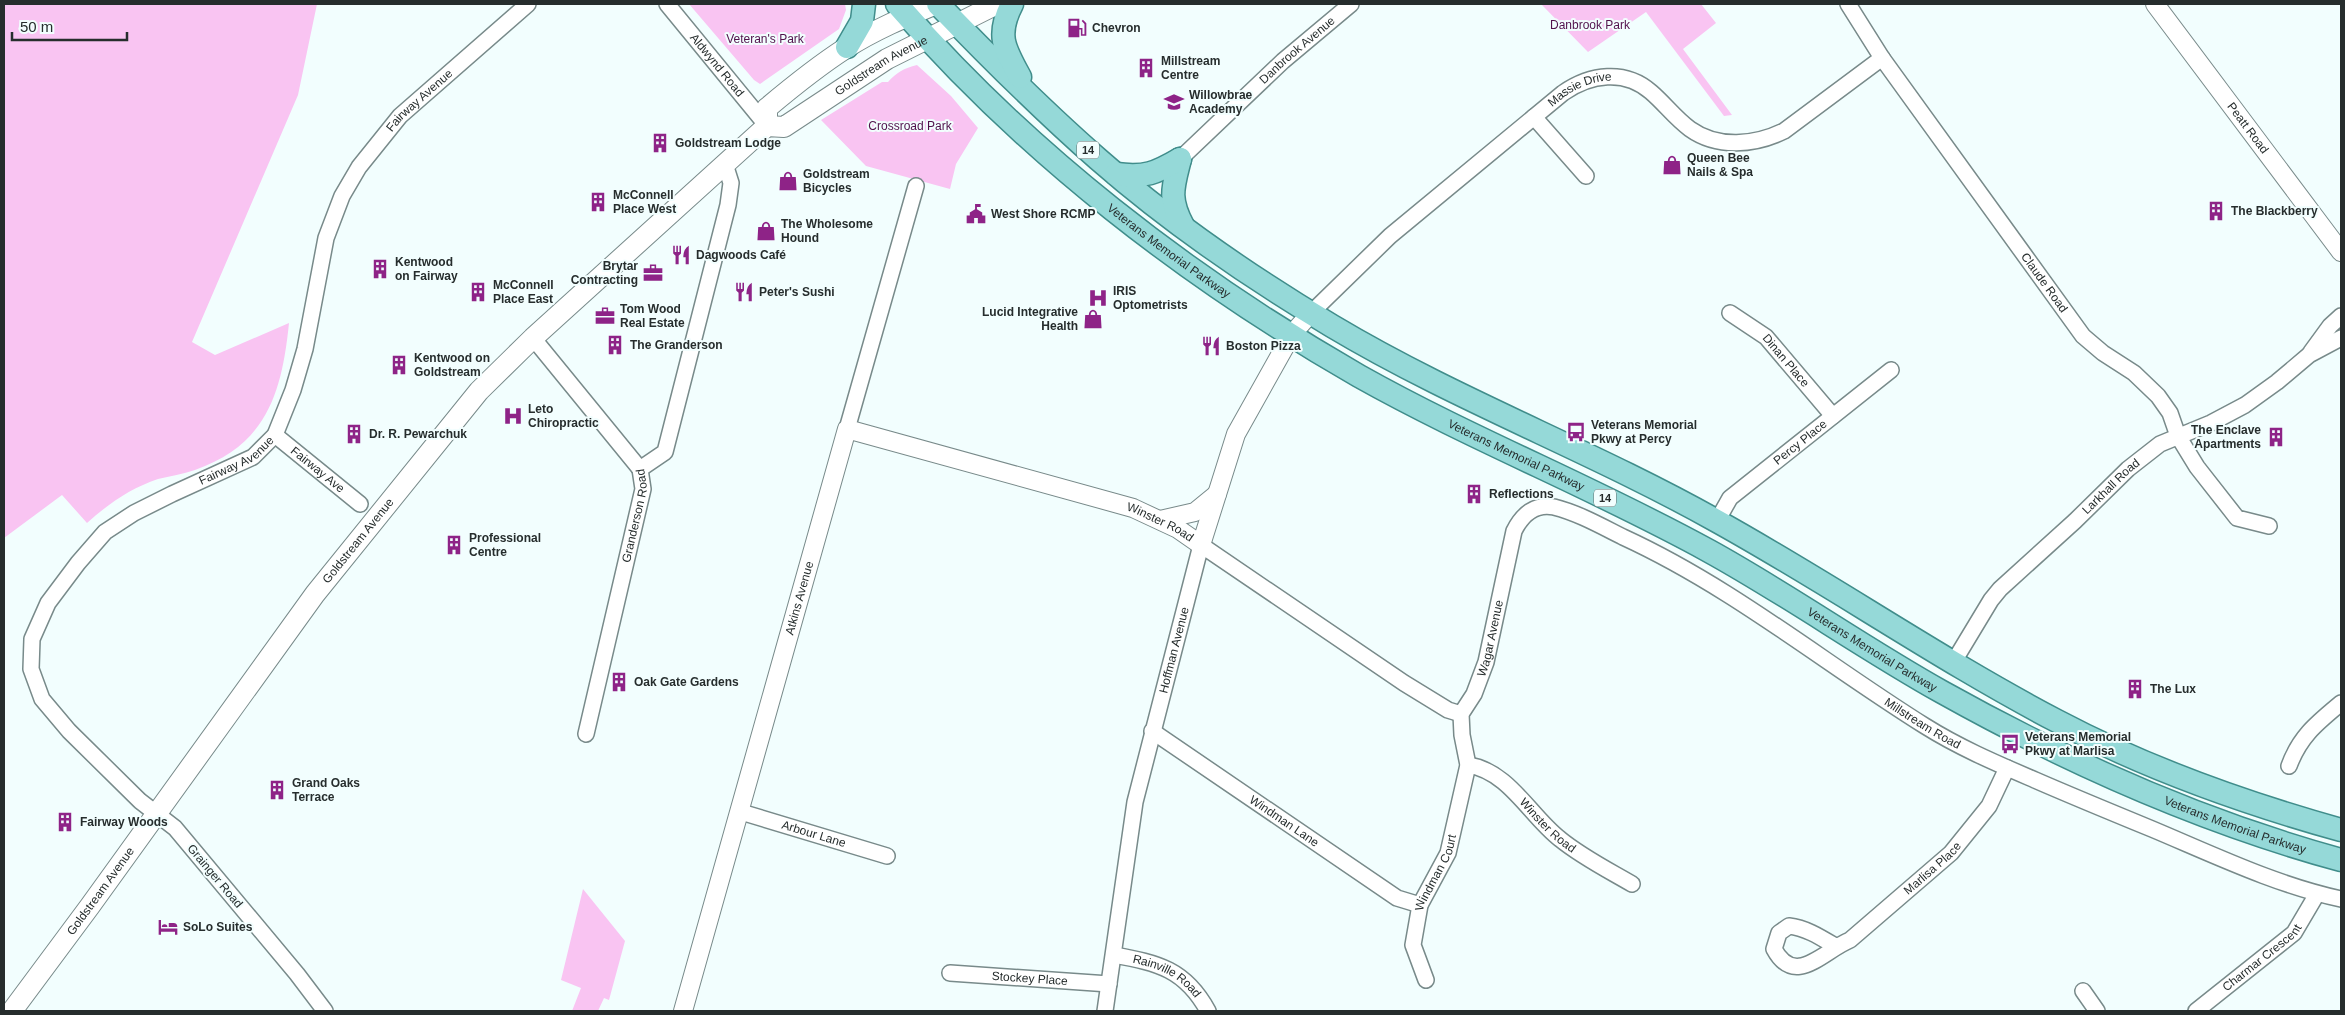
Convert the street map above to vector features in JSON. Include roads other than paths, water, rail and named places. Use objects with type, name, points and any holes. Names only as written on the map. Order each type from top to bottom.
[{"type":"main road","points":[[847,47],[862,21],[864,4]]},
{"type":"main road","points":[[767,126],[766,108],[808,74],[903,10],[937,4]]},
{"type":"main road","name":"14","points":[[937,4],[1032,99],[1116,174],[1235,264],[1311,313],[1382,354],[1463,396],[1650,486],[1717,521],[1953,663],[2060,723],[2154,766],[2282,814],[2341,830]]},
{"type":"main road","name":"Goldstream Avenue","points":[[12,1011],[157,814],[315,594],[479,391],[533,338],[767,126],[784,126],[887,59],[998,4]]},
{"type":"main road","points":[[1012,4],[1003,26],[1004,48],[1032,99]]},
{"type":"main road","name":"Veterans Memorial Parkway","points":[[903,10],[994,105],[1067,171],[1169,252],[1239,301],[1361,377],[1445,421],[1636,513],[1712,553],[1938,690],[2024,737],[2095,771],[2172,803],[2244,830],[2341,860]]},
{"type":"main road","points":[[1116,174],[1134,177],[1154,174],[1180,159]]},
{"type":"main road","points":[[1180,159],[1172,193],[1174,209],[1183,226]]},
{"type":"street","name":"Fairway Avenue","points":[[157,814],[140,801],[69,731],[42,699],[31,669],[32,638],[48,603],[78,563],[105,532],[134,513],[172,494],[253,458],[276,435],[293,390],[305,349],[326,238],[342,196],[359,167],[400,116],[528,4]]},
{"type":"street","name":"Aldwynd Road","points":[[667,4],[767,126]]},
{"type":"street","name":"Danbrook Avenue","points":[[1180,159],[1282,61],[1351,4]]},
{"type":"street","name":"Claude Road","points":[[1848,4],[1882,58],[2083,336],[2092,345],[2146,382],[2170,413],[2178,436],[2197,467],[2237,518],[2269,526]]},
{"type":"street","name":"Peatt Road","points":[[2155,4],[2341,252]]},
{"type":"street","name":"Massie Drive","points":[[1311,313],[1390,236],[1563,93],[1581,82],[1596,78],[1624,78],[1649,90],[1679,120],[1705,137],[1734,143],[1759,141],[1784,131],[1882,58]]},
{"type":"street","points":[[1534,117],[1586,176]]},
{"type":"street","name":"Granderson Road","points":[[586,734],[643,489],[640,469],[665,452],[728,205],[731,184],[725,164]]},
{"type":"street","name":"Atkins Avenue","points":[[683,1011],[741,812],[916,186]]},
{"type":"street","name":"Dinan Place","points":[[1730,312],[1766,337],[1833,416]]},
{"type":"street","name":"Hoffman Avenue","points":[[1104,1011],[1114,955],[1135,802],[1201,545],[1236,434],[1292,334],[1311,313]]},
{"type":"street","name":"Larkhall Road","points":[[2309,355],[2330,326],[2341,316]]},
{"type":"street","points":[[533,338],[640,469]]},
{"type":"street","name":"Larkhall Road","points":[[1953,663],[1991,600],[2011,578],[2075,521],[2128,469],[2160,444],[2211,423],[2245,405],[2277,382],[2309,355],[2341,338]]},
{"type":"street","name":"Percy Place","points":[[1717,521],[1730,498],[1891,370]]},
{"type":"street","name":"Winster Road","points":[[847,429],[1133,508],[1160,520],[1188,535],[1404,683],[1448,710],[1461,714]]},
{"type":"street","name":"Fairway Ave","points":[[276,435],[360,504]]},
{"type":"street","points":[[1160,520],[1195,512],[1204,507],[1218,494]]},
{"type":"street","name":"Millstream Road","points":[[1529,511],[1547,506],[1563,510],[1635,542],[1682,567],[1762,616],[1926,727],[1967,750],[2218,856],[2317,894],[2341,899]]},
{"type":"street","name":"Wagar Avenue","points":[[1461,714],[1474,694],[1486,662],[1514,531],[1519,521],[1529,511]]},
{"type":"street","points":[[2289,766],[2296,745],[2320,720],[2341,703]]},
{"type":"street","points":[[1461,714],[1462,735],[1468,765]]},
{"type":"street","name":"Windman Lane","points":[[1152,731],[1397,898],[1420,905]]},
{"type":"street","name":"Winster Road","points":[[1468,765],[1479,766],[1502,782],[1561,840],[1632,884]]},
{"type":"street","name":"Windman Court","points":[[1426,980],[1413,945],[1420,905],[1448,853],[1468,765]]},
{"type":"street","name":"Marlisa Place","points":[[1835,946],[1850,940],[1951,853],[1989,806],[2007,768]]},
{"type":"street","name":"Arbour Lane","points":[[741,812],[887,856]]},
{"type":"street","name":"Grainger Road","points":[[157,814],[181,836],[297,974],[325,1011]]},
{"type":"street","name":"Charmar Crescent","points":[[2196,1011],[2294,932],[2317,894]]},
{"type":"street","name":"Rainville Road","points":[[1114,955],[1147,961],[1168,968],[1185,980],[1199,994],[1208,1011]]},
{"type":"street","name":"Stockey Place","points":[[950,973],[1109,984]]},
{"type":"street","points":[[2083,991],[2097,1011]]},
{"type":"place","name":"Chevron","points":[[1077,28]]},
{"type":"place","name":"Millstream Centre","points":[[1146,68]]},
{"type":"place","name":"Willowbrae Academy","points":[[1174,102]]},
{"type":"place","name":"Goldstream Lodge","points":[[660,143]]},
{"type":"place","name":"Queen Bee Nails & Spa","points":[[1672,165]]},
{"type":"place","name":"Goldstream Bicycles","points":[[788,181]]},
{"type":"place","name":"McConnell Place West","points":[[598,202]]},
{"type":"place","name":"The Blackberry","points":[[2216,211]]},
{"type":"place","name":"West Shore RCMP","points":[[976,214]]},
{"type":"place","name":"The Wholesome Hound","points":[[766,231]]},
{"type":"place","name":"Dagwoods Café","points":[[681,255]]},
{"type":"place","name":"Kentwood on Fairway","points":[[380,269]]},
{"type":"place","name":"Brytar Contracting","points":[[653,273]]},
{"type":"place","name":"McConnell Place East","points":[[478,292]]},
{"type":"place","name":"Peter's Sushi","points":[[744,292]]},
{"type":"place","name":"IRIS Optometrists","points":[[1098,298]]},
{"type":"place","name":"Tom Wood Real Estate","points":[[605,316]]},
{"type":"place","name":"Lucid Integrative Health","points":[[1093,319]]},
{"type":"place","name":"The Granderson","points":[[615,345]]},
{"type":"place","name":"Boston Pizza","points":[[1211,346]]},
{"type":"place","name":"Kentwood on Goldstream","points":[[399,365]]},
{"type":"place","name":"Leto Chiropractic","points":[[513,416]]},
{"type":"place","name":"Veterans Memorial Pkwy at Percy","points":[[1576,432]]},
{"type":"place","name":"Dr. R. Pewarchuk","points":[[354,434]]},
{"type":"place","name":"The Enclave Apartments","points":[[2276,437]]},
{"type":"place","name":"Reflections","points":[[1474,494]]},
{"type":"place","name":"Professional Centre","points":[[454,545]]},
{"type":"place","name":"Oak Gate Gardens","points":[[619,682]]},
{"type":"place","name":"The Lux","points":[[2135,689]]},
{"type":"place","name":"Veterans Memorial Pkwy at Marlisa","points":[[2010,744]]},
{"type":"place","name":"Grand Oaks Terrace","points":[[277,790]]},
{"type":"place","name":"Fairway Woods","points":[[65,822]]},
{"type":"place","name":"SoLo Suites","points":[[168,927]]},
{"type":"park label","name":"Danbrook Park","points":[[1590,25]]},
{"type":"park label","name":"Veteran's Park","points":[[765,39]]},
{"type":"park label","name":"Crossroad Park","points":[[910,126]]}]
